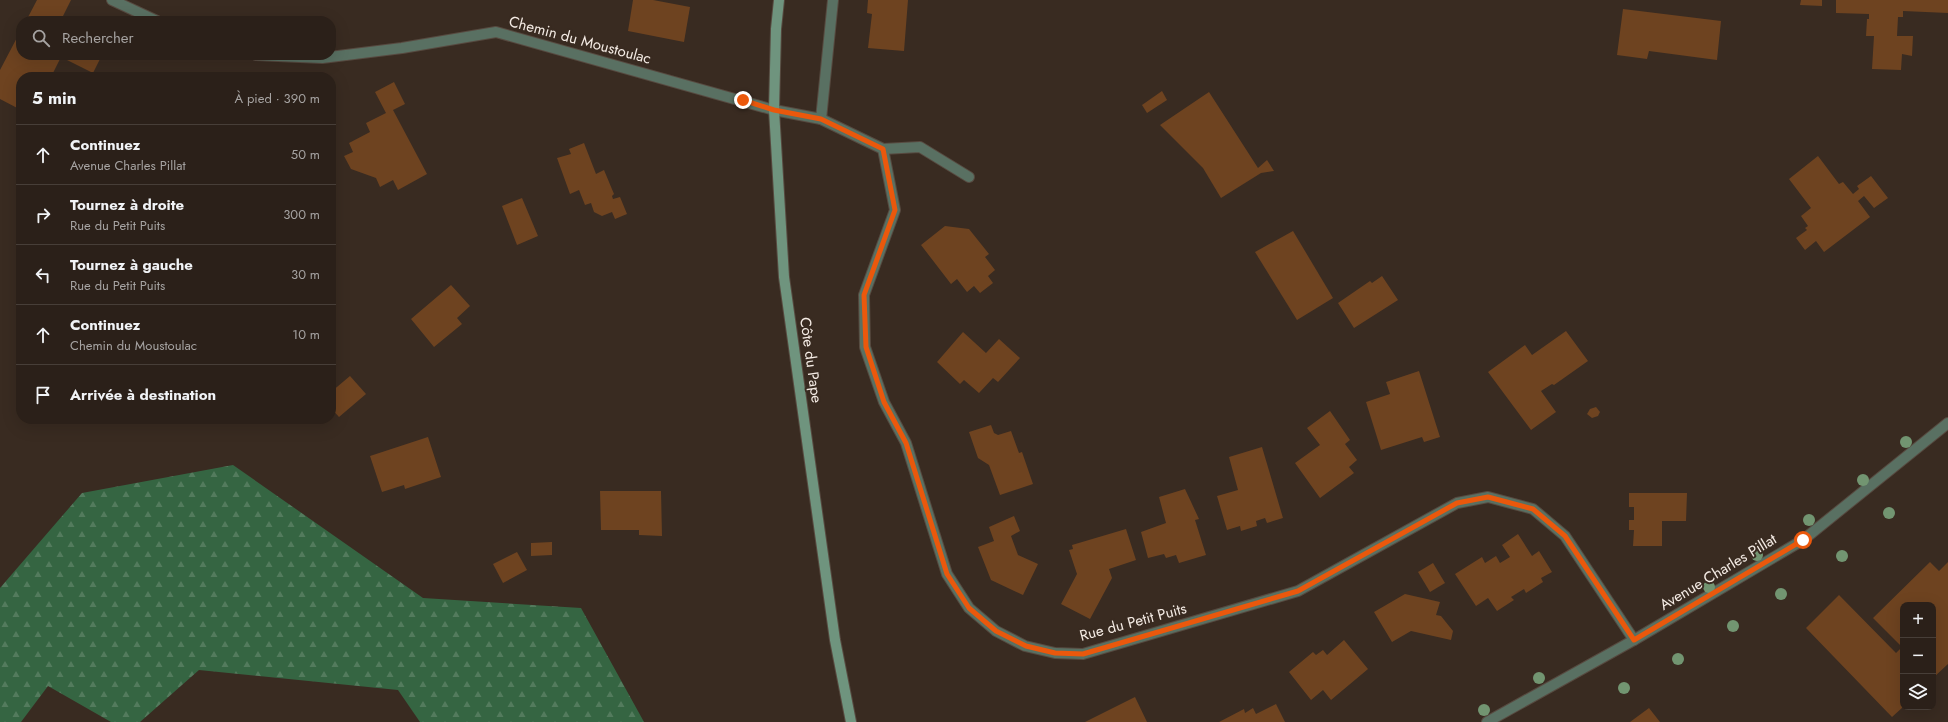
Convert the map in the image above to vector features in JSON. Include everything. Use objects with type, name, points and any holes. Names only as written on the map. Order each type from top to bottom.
[{"type":"main road","name":"Côte du Pape","points":[[779,0],[776,29],[774,110],[784,277],[835,640],[851,722]]},
{"type":"street","points":[[112,0],[146,16]]},
{"type":"street","points":[[821,119],[833,0]]},
{"type":"street","name":"Chemin du Moustoulac","points":[[336,56],[402,48],[496,32],[774,110]]},
{"type":"street","points":[[774,110],[821,119],[883,149],[920,146],[969,177]]},
{"type":"street","name":"Rue du Petit Puits","points":[[883,149],[895,210],[864,295],[866,347],[884,402],[906,443],[947,574],[969,608],[996,631],[1026,646],[1055,653],[1083,654],[1298,591],[1457,503],[1488,497],[1533,509],[1565,536],[1634,640]]},
{"type":"street","name":"Avenue Charles Pillat","points":[[1487,722],[1634,640],[1803,540],[1948,423]]},
{"type":"green space","points":[[233,465],[423,598],[581,608],[644,722],[420,722],[398,690],[199,670],[140,722],[111,722],[48,686],[21,722],[0,722],[0,588],[82,493]]},
{"type":"building","points":[[37,0],[71,0],[63,16],[29,16]]},
{"type":"building","points":[[633,0],[653,0],[690,7],[684,42],[628,31]]},
{"type":"building","points":[[868,0],[908,0],[904,51],[868,48],[872,14],[867,13]]},
{"type":"building","points":[[1801,0],[1822,0],[1822,6],[1800,5]]},
{"type":"building","points":[[1836,0],[1948,0],[1948,13],[1903,11],[1903,17],[1898,17],[1897,36],[1913,36],[1912,56],[1902,54],[1901,70],[1872,69],[1874,36],[1866,36],[1867,19],[1869,19],[1869,14],[1836,13]]},
{"type":"building","points":[[1623,9],[1721,21],[1717,60],[1649,51],[1647,59],[1617,55]]},
{"type":"building","points":[[16,40],[16,60],[60,60],[54,72],[16,72],[16,107],[0,99],[0,70]]},
{"type":"building","points":[[67,60],[100,60],[94,72]]},
{"type":"building","points":[[394,82],[405,104],[393,110],[427,174],[398,190],[393,180],[380,187],[376,178],[351,169],[344,156],[353,152],[349,143],[370,132],[366,123],[386,113],[375,92]]},
{"type":"building","points":[[1162,91],[1167,100],[1147,113],[1142,105]]},
{"type":"building","points":[[1209,92],[1258,168],[1267,160],[1274,171],[1261,173],[1221,198],[1203,168],[1160,125]]},
{"type":"building","points":[[584,143],[596,174],[604,170],[614,194],[612,196],[613,199],[620,197],[627,214],[615,219],[612,212],[602,216],[594,212],[591,203],[585,205],[579,190],[570,194],[557,158],[571,154],[569,149]]},
{"type":"building","points":[[1818,156],[1839,184],[1843,182],[1853,194],[1859,189],[1857,186],[1871,176],[1888,198],[1874,208],[1864,196],[1858,201],[1870,217],[1824,252],[1816,241],[1805,250],[1796,238],[1807,230],[1805,228],[1808,226],[1801,216],[1811,208],[1789,179]]},
{"type":"building","points":[[522,198],[538,236],[517,245],[502,206]]},
{"type":"building","points":[[945,226],[969,229],[989,254],[985,257],[995,270],[988,276],[993,283],[980,293],[974,286],[967,292],[957,279],[951,284],[921,245]]},
{"type":"building","points":[[1293,231],[1333,298],[1297,320],[1255,252]]},
{"type":"building","points":[[1382,276],[1398,300],[1354,328],[1338,303],[1370,281],[1372,283]]},
{"type":"building","points":[[451,285],[470,306],[457,318],[462,324],[434,347],[411,319]]},
{"type":"building","points":[[1566,331],[1588,361],[1554,385],[1552,384],[1541,391],[1556,412],[1531,430],[1488,372],[1525,345],[1532,355]]},
{"type":"building","points":[[963,332],[986,353],[999,339],[1020,358],[998,382],[993,378],[979,393],[964,380],[960,384],[937,362]]},
{"type":"building","points":[[1419,371],[1440,437],[1424,442],[1422,437],[1381,450],[1366,402],[1390,394],[1386,382]]},
{"type":"building","points":[[350,376],[366,394],[339,417],[336,414],[336,388]]},
{"type":"building","points":[[1596,407],[1600,412],[1598,416],[1592,418],[1587,414],[1590,409]]},
{"type":"building","points":[[1330,411],[1350,440],[1345,444],[1357,460],[1349,467],[1354,473],[1320,498],[1295,463],[1320,445],[1307,428]]},
{"type":"building","points":[[991,425],[994,433],[998,435],[1011,431],[1019,453],[1022,452],[1033,484],[1000,495],[989,465],[978,458],[969,432]]},
{"type":"building","points":[[428,437],[441,477],[405,489],[404,485],[382,492],[370,456]]},
{"type":"building","points":[[1262,447],[1283,518],[1267,523],[1265,518],[1256,521],[1257,526],[1241,531],[1240,526],[1227,530],[1217,496],[1238,490],[1229,457]]},
{"type":"building","points":[[1185,489],[1199,519],[1195,520],[1206,555],[1179,563],[1176,555],[1166,558],[1164,554],[1148,558],[1141,532],[1166,523],[1159,497]]},
{"type":"building","points":[[600,491],[661,491],[662,536],[639,535],[639,530],[601,530]]},
{"type":"building","points":[[1629,493],[1687,493],[1686,521],[1662,521],[1662,546],[1633,546],[1634,530],[1629,530],[1629,520],[1634,520],[1634,507],[1629,507]]},
{"type":"building","points":[[1014,516],[1020,531],[1011,536],[1018,555],[1038,564],[1023,595],[991,580],[978,547],[994,541],[989,527]]},
{"type":"building","points":[[1126,529],[1136,560],[1109,569],[1112,578],[1090,619],[1061,604],[1077,574],[1069,550],[1073,549],[1072,545]]},
{"type":"building","points":[[1518,534],[1532,556],[1539,551],[1552,572],[1541,578],[1543,582],[1526,593],[1524,589],[1511,597],[1514,600],[1497,611],[1488,598],[1476,606],[1455,574],[1482,557],[1485,563],[1496,556],[1500,563],[1510,557],[1502,545]]},
{"type":"building","points":[[552,542],[552,555],[531,556],[531,543]]},
{"type":"building","points":[[517,552],[527,570],[503,583],[493,564]]},
{"type":"building","points":[[1930,562],[1939,571],[1948,562],[1948,664],[1936,675],[1936,602],[1900,602],[1900,645],[1873,618]]},
{"type":"building","points":[[1433,563],[1445,583],[1430,592],[1418,572]]},
{"type":"building","points":[[1405,594],[1440,602],[1436,615],[1441,616],[1453,631],[1451,640],[1411,631],[1392,642],[1374,612]]},
{"type":"building","points":[[1839,595],[1896,653],[1900,649],[1900,710],[1892,717],[1806,628]]},
{"type":"building","points":[[1344,640],[1368,669],[1331,700],[1323,690],[1311,700],[1289,672],[1313,652],[1316,655],[1323,650],[1327,655]]},
{"type":"building","points":[[1135,697],[1147,722],[1085,722]]},
{"type":"building","points":[[1276,704],[1285,722],[1219,722],[1244,709],[1245,713],[1253,708],[1256,714]]},
{"type":"building","points":[[1649,708],[1660,722],[1630,722]]},
{"type":"route","points":[[743,100],[774,110],[821,119],[883,149],[895,210],[864,295],[866,347],[884,402],[906,443],[947,574],[969,608],[996,631],[1026,646],[1055,653],[1083,654],[1298,591],[1457,503],[1488,497],[1533,509],[1565,536],[1634,640],[1803,540]]}]
